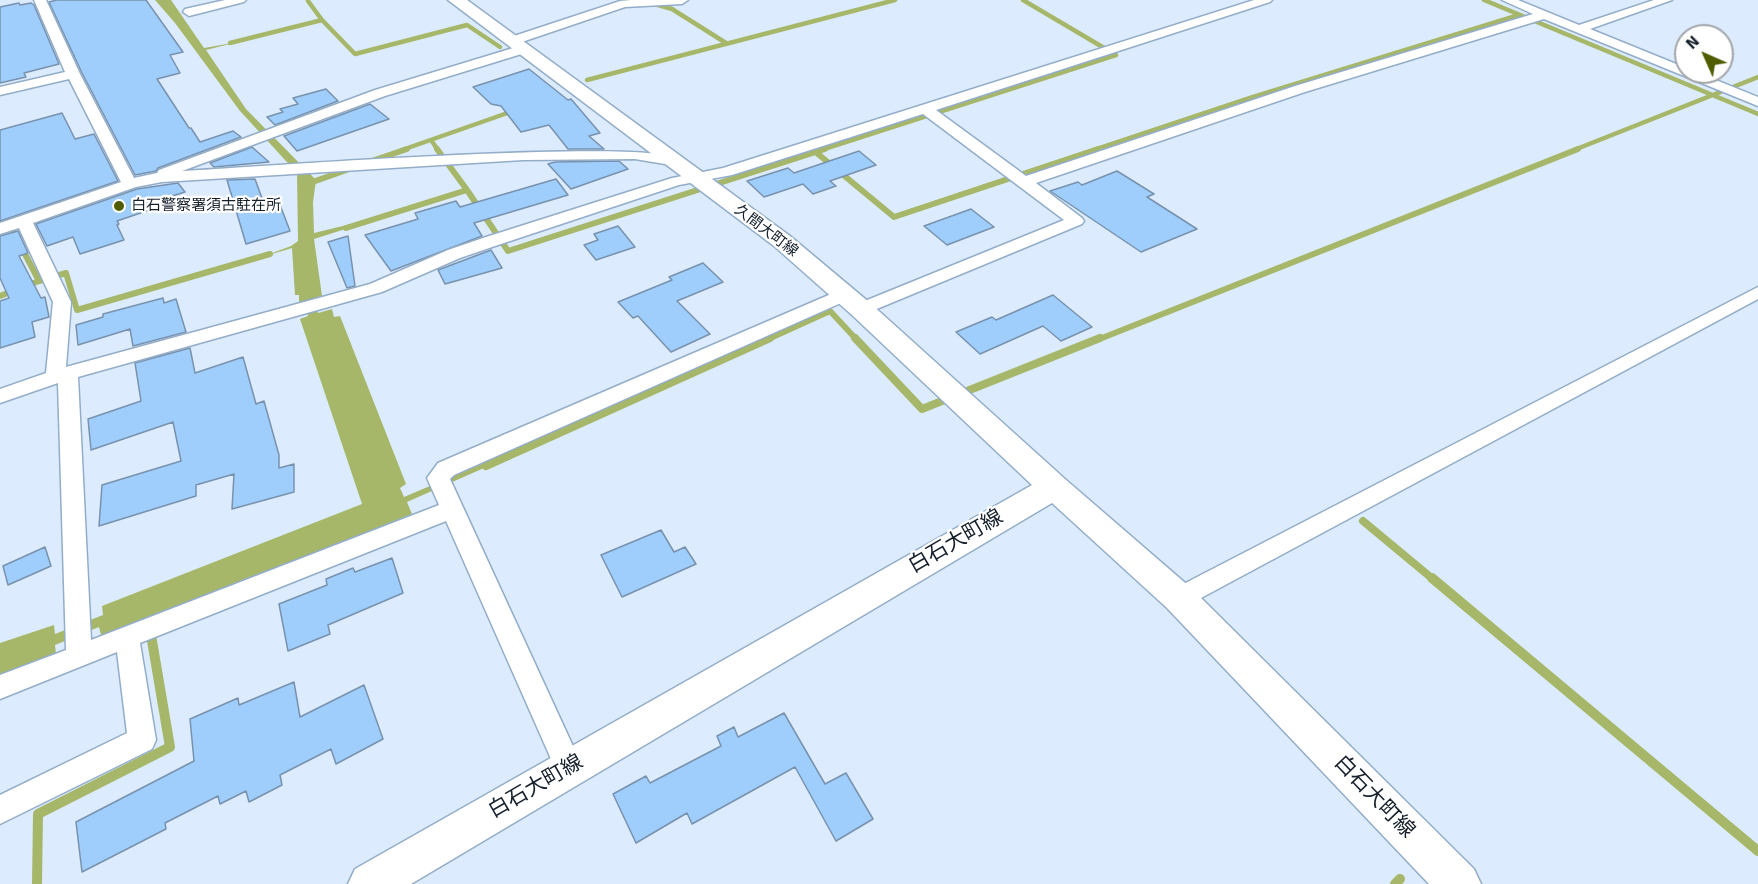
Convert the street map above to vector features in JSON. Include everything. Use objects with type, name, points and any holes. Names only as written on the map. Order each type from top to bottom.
[{"type":"main road","name":"久間大町線","points":[[456,0],[782,241],[1054,487]]},
{"type":"main road","name":"白石大町線","points":[[370,884],[1054,487],[1179,598],[1459,884]]},
{"type":"street","points":[[40,0],[73,74],[128,181],[132,183]]},
{"type":"street","points":[[189,12],[240,0]]},
{"type":"street","points":[[162,177],[172,168],[518,45],[624,4],[653,0],[682,0]]},
{"type":"street","points":[[0,396],[61,376],[376,288],[454,254],[500,238],[677,181],[704,184],[727,172],[930,112],[1107,49],[1266,0]]},
{"type":"street","points":[[1508,0],[1534,18],[1578,29],[1758,102]]},
{"type":"street","points":[[1578,29],[1666,0]]},
{"type":"street","points":[[1019,178],[1534,18]]},
{"type":"street","points":[[0,91],[73,74]]},
{"type":"street","points":[[569,768],[445,492],[446,469],[852,302],[1076,221],[930,112]]},
{"type":"street","points":[[1,229],[132,183],[162,177],[579,154],[635,155],[671,160]]},
{"type":"street","points":[[21,222],[62,302],[61,376],[79,640]]},
{"type":"street","points":[[1179,598],[1758,292]]},
{"type":"street","points":[[0,687],[79,640],[132,636],[445,492]]},
{"type":"street","points":[[0,810],[142,740],[132,636]]},
{"type":"shaded area","points":[[155,0],[171,0],[204,48],[238,42],[206,50],[246,109],[316,180],[313,202],[314,233],[355,223],[355,226],[314,239],[322,296],[314,298],[318,313],[332,309],[334,317],[340,316],[406,484],[400,488],[404,497],[491,460],[493,464],[407,502],[412,514],[107,635],[101,635],[99,627],[55,645],[56,654],[0,681],[0,643],[54,625],[55,634],[103,615],[102,606],[362,504],[300,319],[308,316],[305,301],[299,302],[299,295],[295,295],[292,248],[262,257],[298,241],[297,173],[240,111],[175,23]]},
{"type":"building","points":[[57,0],[146,0],[183,52],[170,55],[180,73],[157,79],[189,128],[200,142],[233,131],[241,137],[158,168],[156,171],[135,175],[82,73],[49,2]]},
{"type":"building","points":[[19,3],[20,5],[31,3],[34,5],[59,64],[24,73],[26,77],[0,83],[0,7]]},
{"type":"building","points":[[529,69],[568,100],[571,99],[600,133],[589,136],[604,149],[568,149],[549,125],[521,132],[501,106],[491,104],[473,87]]},
{"type":"building","points":[[326,89],[338,101],[275,125],[267,117],[283,112],[280,109],[298,104],[293,98]]},
{"type":"building","points":[[370,104],[389,119],[297,151],[284,136]]},
{"type":"building","points":[[62,113],[75,139],[94,134],[118,181],[0,221],[0,130]]},
{"type":"building","points":[[252,147],[269,162],[214,167],[210,163]]},
{"type":"building","points":[[859,151],[876,165],[830,181],[836,186],[813,194],[803,184],[764,197],[747,181],[788,168],[794,173]]},
{"type":"building","points":[[619,161],[628,169],[571,189],[548,164],[555,162]]},
{"type":"building","points":[[1117,171],[1154,194],[1147,197],[1197,229],[1141,252],[1050,191],[1078,182],[1082,185]]},
{"type":"building","points":[[255,179],[263,201],[277,197],[290,231],[246,244],[227,180]]},
{"type":"building","points":[[556,179],[568,195],[474,223],[482,236],[391,271],[365,235],[418,219],[415,213],[456,201],[460,207]]},
{"type":"building","points":[[178,183],[185,192],[166,198],[170,203],[117,221],[124,240],[80,254],[73,237],[47,246],[36,224],[137,189]]},
{"type":"building","points":[[971,209],[994,227],[947,245],[924,226]]},
{"type":"building","points":[[618,226],[635,247],[596,260],[584,245],[598,240],[594,234]]},
{"type":"building","points":[[18,231],[28,253],[19,256],[41,298],[45,297],[49,317],[32,322],[35,337],[0,348],[0,301],[9,298],[0,278],[0,236]]},
{"type":"building","points":[[348,236],[355,286],[347,288],[328,242]]},
{"type":"building","points":[[491,250],[502,268],[445,284],[438,270]]},
{"type":"building","points":[[703,263],[723,282],[677,301],[710,334],[671,352],[638,316],[633,318],[618,302],[672,280],[669,277]]},
{"type":"building","points":[[1053,295],[1092,327],[1061,341],[1043,326],[980,354],[956,332],[992,317],[996,320]]},
{"type":"building","points":[[163,298],[164,303],[176,299],[186,332],[133,346],[130,329],[78,345],[76,325],[103,317],[103,314]]},
{"type":"building","points":[[190,348],[195,373],[243,357],[256,404],[264,401],[279,455],[279,468],[294,464],[294,492],[232,509],[234,474],[196,485],[196,496],[99,526],[102,485],[181,461],[173,422],[91,450],[88,419],[141,401],[135,363]]},
{"type":"building","points":[[661,530],[674,552],[685,547],[696,564],[622,597],[601,555]]},
{"type":"building","points":[[45,547],[51,566],[8,585],[3,566]]},
{"type":"building","points":[[392,558],[403,593],[328,625],[330,634],[288,651],[279,604],[327,585],[326,579],[353,568],[355,572]]},
{"type":"building","points":[[294,682],[300,717],[364,685],[383,739],[336,764],[331,749],[280,775],[282,785],[249,802],[246,791],[220,804],[218,796],[165,823],[166,829],[82,872],[76,822],[194,761],[190,719],[238,698],[239,705]]},
{"type":"building","points":[[784,713],[825,784],[846,773],[873,819],[836,841],[795,767],[692,824],[687,813],[636,843],[613,794],[646,776],[650,783],[721,746],[717,736],[734,727],[738,737]]},
{"type":"waterway","points":[[587,80],[895,0]]},
{"type":"waterway","points":[[821,150],[1116,55],[1023,0]]},
{"type":"waterway","points":[[1484,0],[1712,95]]},
{"type":"waterway","points":[[308,1],[322,20]]},
{"type":"waterway","points":[[651,3],[672,9],[726,43]]},
{"type":"waterway","points":[[1094,150],[1253,97],[1519,15]]},
{"type":"waterway","points":[[230,43],[322,20]]},
{"type":"waterway","points":[[322,20],[355,54],[467,25],[500,47]]},
{"type":"waterway","points":[[1712,95],[1758,77]]},
{"type":"waterway","points":[[1574,150],[1712,95]]},
{"type":"waterway","points":[[1712,95],[1758,114]]},
{"type":"waterway","points":[[402,150],[516,110]]},
{"type":"waterway","points":[[431,140],[438,150]]},
{"type":"waterway","points":[[369,162],[407,149]]},
{"type":"waterway","points":[[437,149],[467,190]]},
{"type":"waterway","points":[[467,190],[508,251],[825,149]]},
{"type":"waterway","points":[[818,154],[894,217],[1098,149]]},
{"type":"waterway","points":[[1097,340],[1578,149]]},
{"type":"waterway","points":[[307,184],[352,168]]},
{"type":"waterway","points":[[346,228],[467,190]]},
{"type":"waterway","points":[[0,206],[39,281]]},
{"type":"waterway","points":[[39,281],[66,273],[77,310],[270,254]]},
{"type":"waterway","points":[[0,296],[39,281]]},
{"type":"waterway","points":[[766,340],[830,311],[857,340]]},
{"type":"waterway","points":[[486,466],[770,338]]},
{"type":"waterway","points":[[855,338],[922,409],[1100,338]]},
{"type":"waterway","points":[[1363,521],[1434,580]]},
{"type":"waterway","points":[[1432,578],[1758,851]]},
{"type":"waterway","points":[[37,884],[38,814],[170,747],[150,629]]},
{"type":"waterway","points":[[1395,884],[1400,879]]},
{"type":"place","name":"白石警察署須古駐在所","points":[[119,206]]}]
